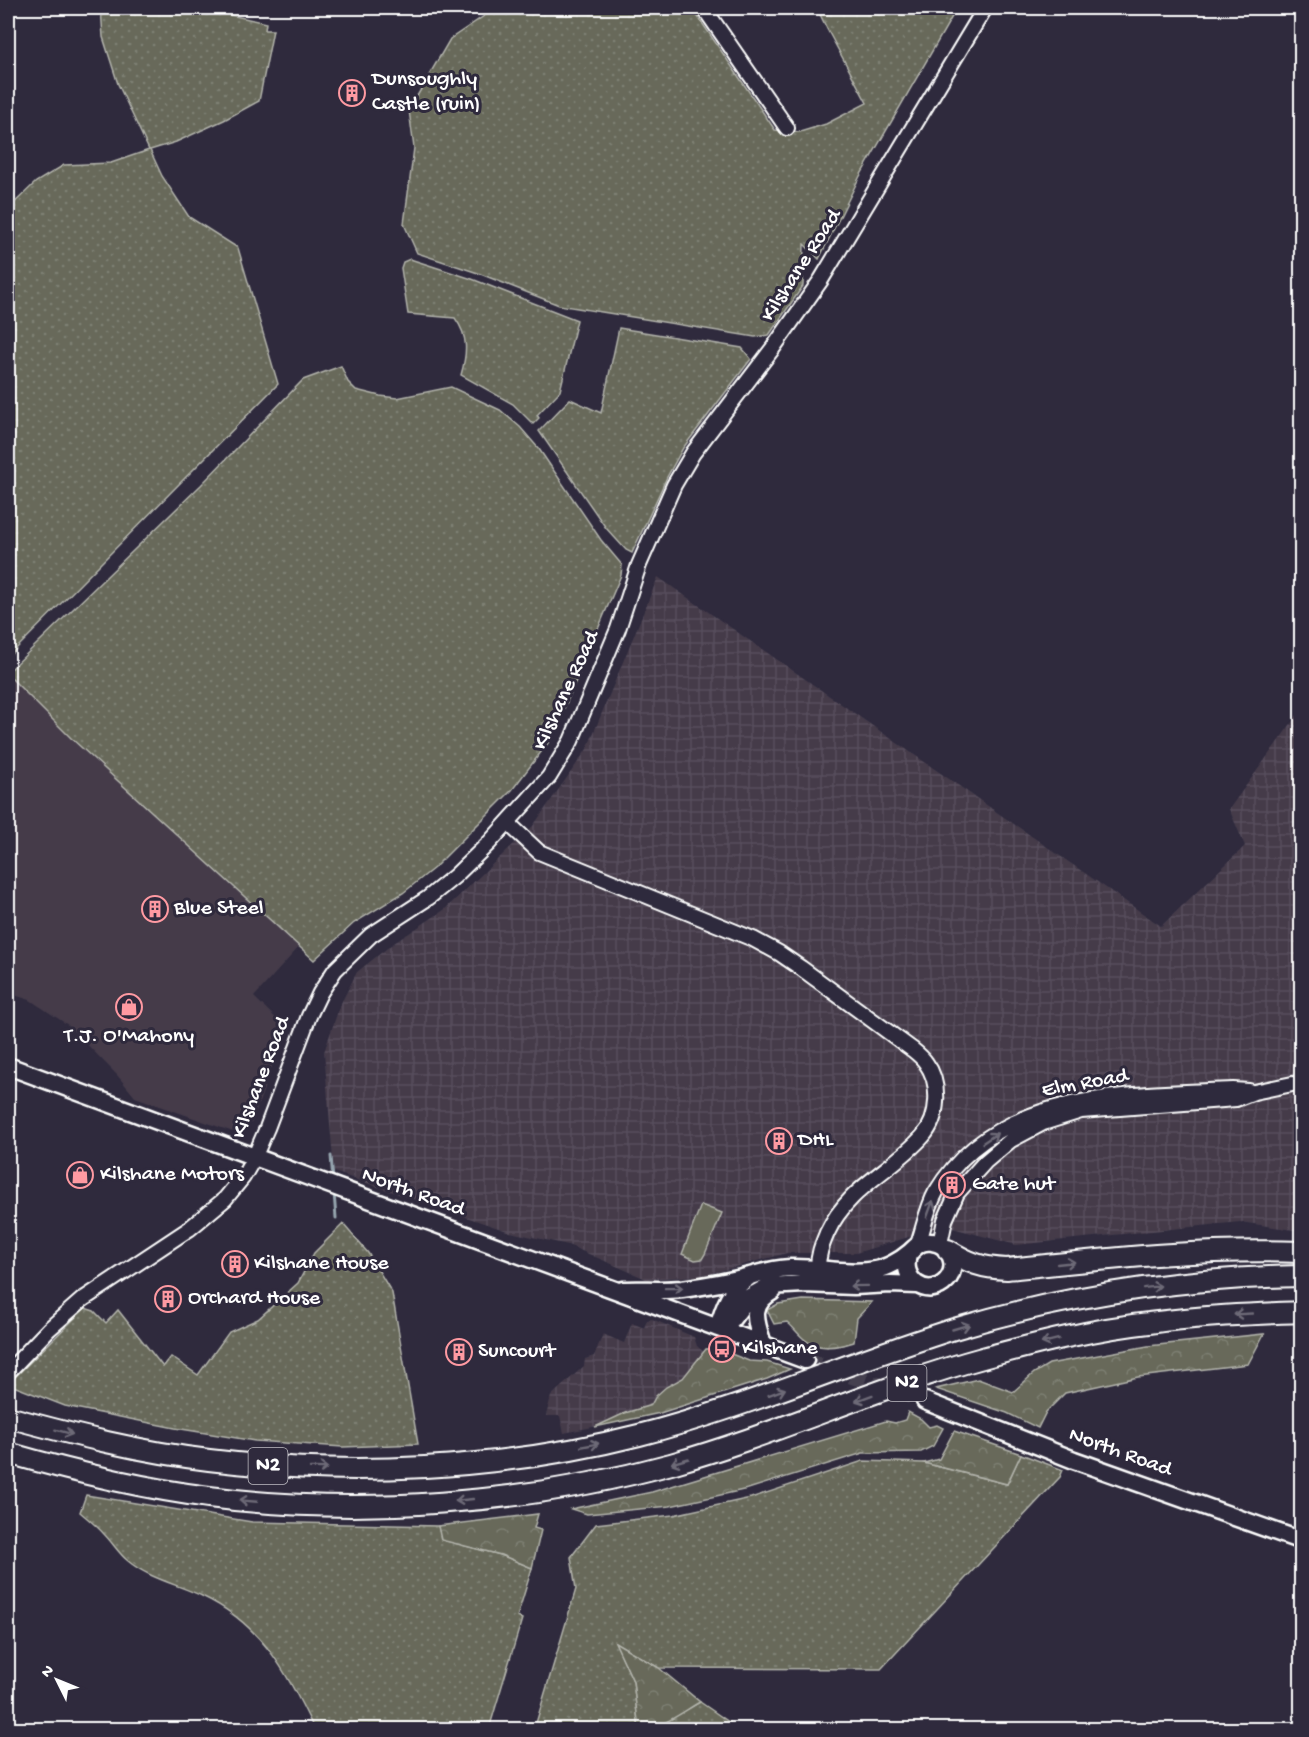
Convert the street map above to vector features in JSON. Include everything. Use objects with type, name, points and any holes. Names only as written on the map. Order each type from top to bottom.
[{"type":"highway","points":[[944,1247],[973,1264],[987,1268],[1007,1269],[1156,1254],[1213,1251],[1302,1252]]},
{"type":"highway","name":"N2","points":[[8,1417],[95,1440],[206,1460],[281,1467],[399,1468],[475,1463],[563,1451],[636,1436],[686,1422],[953,1330],[1060,1302],[1198,1281],[1302,1276]]},
{"type":"highway","name":"N2","points":[[8,1453],[80,1473],[141,1486],[210,1497],[287,1504],[358,1505],[460,1500],[522,1494],[667,1465],[739,1444],[922,1377],[974,1361],[1082,1334],[1147,1323],[1234,1314],[1302,1312]]},
{"type":"main road","name":"North Road","points":[[8,1066],[805,1360]]},
{"type":"main road","points":[[616,1290],[680,1289],[788,1268],[875,1270],[889,1265],[914,1249],[933,1242],[944,1247],[952,1265],[947,1280],[933,1288],[917,1285],[769,1286],[748,1298],[731,1320],[718,1328]]},
{"type":"main road","points":[[914,1249],[906,1260],[907,1273],[917,1285]]},
{"type":"main road","points":[[718,1328],[724,1304],[732,1292],[750,1276]]},
{"type":"main road","points":[[763,1344],[754,1315],[759,1304],[768,1294],[784,1285]]},
{"type":"main road","name":"North Road","points":[[925,1401],[1074,1461],[1302,1541]]},
{"type":"street","points":[[704,8],[787,128]]},
{"type":"street","name":"Kilshane Road","points":[[8,1372],[49,1329],[82,1300],[198,1222],[225,1198],[243,1177],[254,1158],[309,1016],[335,970],[371,935],[429,898],[455,876],[508,823],[549,777],[571,741],[618,629],[639,565],[674,484],[693,453],[816,288],[985,8]]},
{"type":"street","points":[[508,823],[539,852],[753,939],[778,952],[913,1050],[927,1064],[934,1081],[936,1099],[934,1119],[924,1135],[907,1152],[876,1175],[844,1206],[820,1249],[818,1268]]},
{"type":"street","name":"Elm Road","points":[[944,1247],[945,1220],[957,1193],[986,1162],[1011,1140],[1042,1123],[1081,1111],[1236,1099],[1254,1092],[1302,1082]]},
{"type":"street","name":"Elm Road","points":[[914,1249],[930,1204],[955,1167],[974,1148],[1015,1123],[1040,1112],[1110,1096],[1233,1090],[1254,1092]]},
{"type":"shaded area","points":[[658,577],[1161,926],[1245,846],[1229,809],[1301,710],[1301,1231],[1240,1222],[1016,1245],[945,1226],[856,1253],[787,1253],[702,1276],[646,1279],[568,1245],[510,1232],[334,1172],[324,1052],[340,1005],[357,972],[391,945],[444,910],[533,826],[587,749]]},
{"type":"shaded area","points":[[8,675],[71,738],[300,946],[254,997],[286,1028],[252,1122],[244,1130],[233,1132],[135,1097],[117,1075],[68,1025],[30,1000],[8,993]]},
{"type":"shaded area","points":[[652,1319],[694,1337],[697,1346],[706,1354],[660,1413],[564,1433],[560,1416],[546,1416],[551,1396],[584,1366],[585,1359],[594,1356],[603,1334],[624,1343],[632,1323],[644,1328],[647,1320]]},
{"type":"green space","points":[[101,8],[209,8],[208,10],[266,23],[265,30],[273,30],[259,101],[176,142],[150,150],[162,176],[189,217],[238,248],[278,384],[8,657],[8,209],[36,182],[64,165],[111,163],[149,150],[118,84],[103,37]]},
{"type":"green space","points":[[496,8],[692,8],[775,130],[800,132],[826,124],[867,103],[817,8],[957,8],[860,176],[819,259],[804,244],[803,286],[769,335],[755,337],[559,305],[478,273],[417,253],[404,224],[414,148],[409,110],[450,39]]},
{"type":"green space","points":[[410,259],[472,279],[577,320],[560,391],[537,415],[539,418],[533,424],[513,404],[461,375],[466,346],[463,332],[455,318],[408,314],[401,268],[403,262]]},
{"type":"green space","points":[[619,328],[742,348],[751,359],[683,448],[632,553],[626,550],[606,528],[539,431],[570,399],[601,413]]},
{"type":"green space","points":[[341,366],[348,382],[356,390],[397,398],[451,387],[500,410],[520,427],[539,449],[601,540],[622,565],[621,575],[551,739],[512,790],[434,868],[403,893],[354,923],[314,960],[71,738],[8,675],[8,672],[201,485],[303,380]]},
{"type":"green space","points":[[701,1205],[722,1213],[705,1254],[702,1259],[695,1260],[682,1254]]},
{"type":"green space","points":[[343,1224],[368,1253],[392,1293],[418,1444],[343,1447],[255,1441],[65,1406],[8,1384],[85,1308],[94,1311],[106,1323],[118,1310],[163,1367],[171,1357],[198,1375],[229,1332],[258,1319],[298,1283],[314,1253]]},
{"type":"green space","points":[[803,1300],[872,1302],[857,1318],[854,1342],[822,1347],[810,1343],[787,1322],[774,1324],[767,1310],[778,1304]]},
{"type":"green space","points":[[1264,1334],[1248,1364],[1138,1377],[1065,1393],[1046,1412],[1038,1428],[1007,1413],[936,1389],[978,1379],[1013,1392],[1034,1373],[1049,1364],[1148,1346]]},
{"type":"green space","points":[[716,1348],[749,1361],[767,1362],[790,1369],[767,1379],[660,1413],[595,1427],[625,1413],[651,1405],[656,1396],[666,1387],[683,1378],[706,1349]]},
{"type":"green space","points":[[908,1412],[921,1419],[929,1427],[937,1425],[943,1428],[933,1446],[921,1452],[863,1453],[748,1489],[670,1506],[587,1514],[571,1509],[652,1492],[886,1421],[895,1423],[905,1420]]},
{"type":"green space","points":[[954,1431],[1021,1454],[1007,1484],[924,1463],[939,1459]]},
{"type":"green space","points":[[1021,1454],[1063,1470],[1060,1477],[881,1669],[659,1668],[616,1643],[633,1681],[639,1729],[534,1730],[576,1589],[571,1557],[596,1524],[673,1515],[751,1498],[863,1461],[924,1463],[1007,1484]]},
{"type":"green space","points":[[86,1495],[252,1522],[438,1526],[442,1540],[501,1555],[532,1568],[517,1617],[522,1619],[489,1729],[314,1729],[283,1670],[257,1636],[223,1607],[145,1572],[128,1561],[80,1512]]},
{"type":"green space","points":[[538,1514],[534,1528],[541,1530],[532,1568],[501,1555],[441,1540],[438,1526]]},
{"type":"green space","points":[[615,1642],[659,1668],[700,1702],[663,1724],[639,1729],[633,1681]]},
{"type":"green space","points":[[700,1702],[739,1729],[644,1730],[664,1722]]},
{"type":"waterway","points":[[331,1156],[333,1180]]},
{"type":"waterway","points":[[334,1193],[336,1218]]},
{"type":"tunnel","points":[[805,1360],[925,1401]]},
{"type":"place","name":"Dunsoughly Castle (ruin)","points":[[352,93]]},
{"type":"place","name":"Blue Steel","points":[[155,909]]},
{"type":"place","name":"T.J. O'Mahony","points":[[129,1007]]},
{"type":"place","name":"DHL","points":[[779,1141]]},
{"type":"place","name":"Kilshane Motors","points":[[80,1175]]},
{"type":"place","name":"Gate hut","points":[[952,1185]]},
{"type":"place","name":"Kilshane House","points":[[235,1264]]},
{"type":"place","name":"Orchard House","points":[[168,1299]]},
{"type":"place","name":"Kilshane","points":[[722,1349]]},
{"type":"place","name":"Suncourt","points":[[459,1352]]}]
